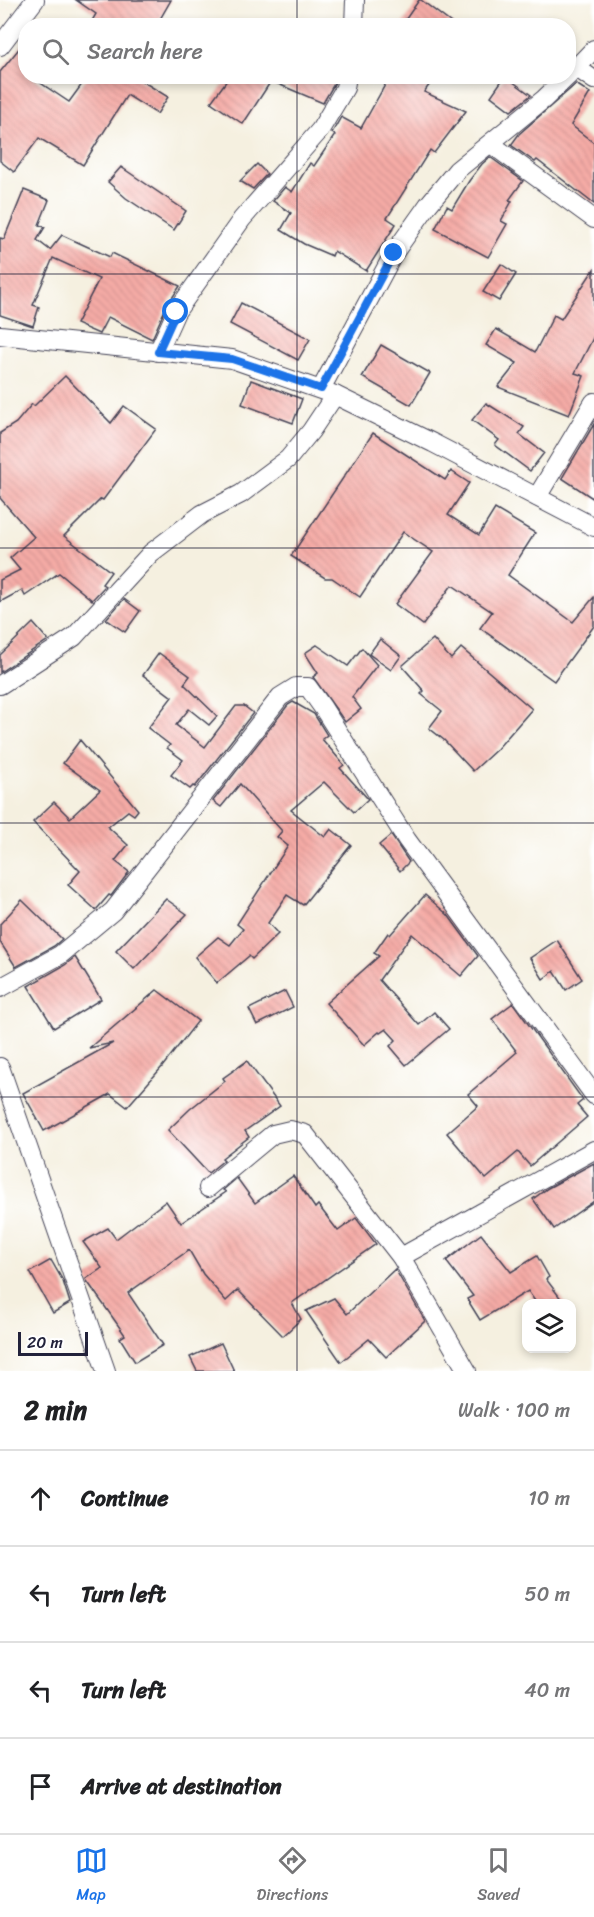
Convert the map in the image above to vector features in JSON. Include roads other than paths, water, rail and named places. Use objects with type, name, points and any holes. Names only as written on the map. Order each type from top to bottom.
[{"type":"street","points":[[21,18],[35,0]]},
{"type":"street","points":[[354,18],[355,0]]},
{"type":"street","points":[[0,46],[18,22]]},
{"type":"street","points":[[576,68],[594,49]]},
{"type":"street","points":[[576,75],[594,80]]},
{"type":"street","points":[[158,352],[176,312],[242,219],[320,130],[346,84]]},
{"type":"street","points":[[0,685],[74,638],[151,553],[202,514],[241,494],[288,459],[311,431],[394,253],[428,205],[457,170],[491,144],[560,84]]},
{"type":"street","points":[[491,144],[594,219]]},
{"type":"street","points":[[0,335],[232,359],[328,392],[594,527]]},
{"type":"street","points":[[537,497],[594,402]]},
{"type":"street","points":[[0,988],[60,955],[113,911],[280,697],[296,687],[308,687],[407,840],[594,1095]]},
{"type":"street","points":[[0,1067],[106,1371]]},
{"type":"street","points":[[208,1188],[273,1134],[290,1130],[304,1134],[401,1257],[467,1371]]},
{"type":"street","points":[[401,1257],[594,1150]]}]
